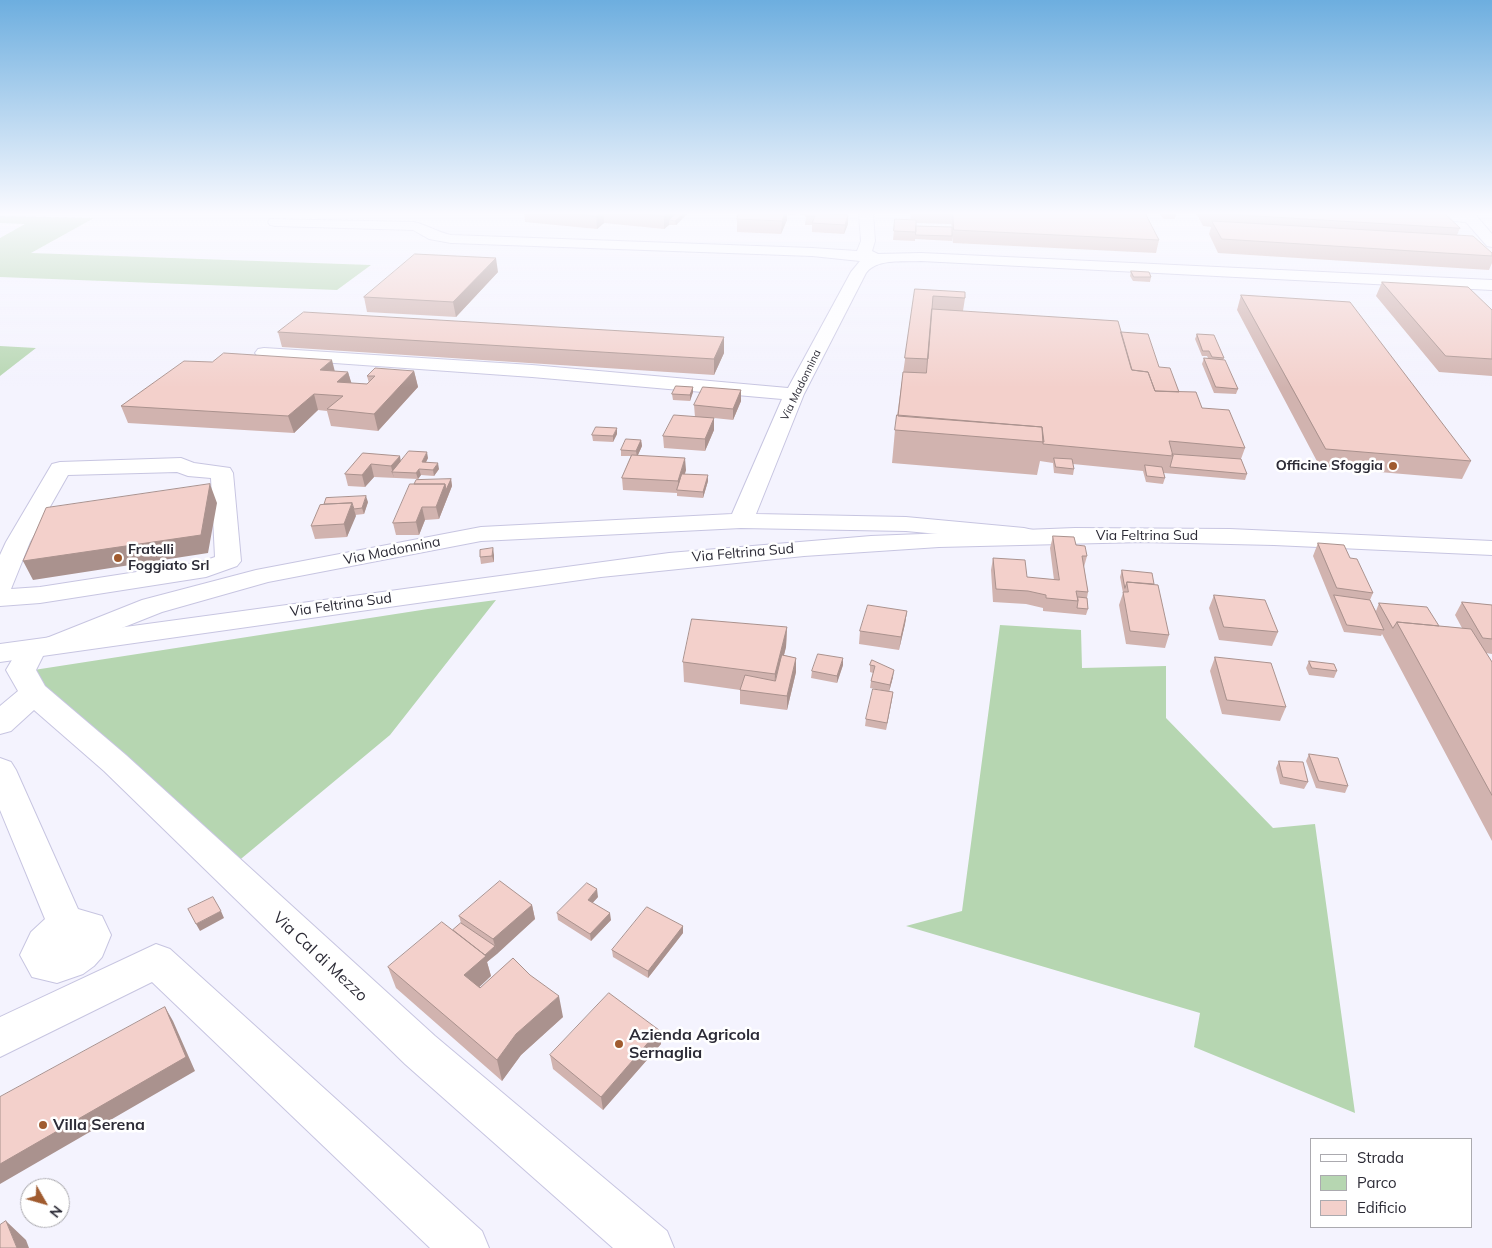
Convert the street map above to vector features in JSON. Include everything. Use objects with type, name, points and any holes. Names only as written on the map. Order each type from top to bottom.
[{"type":"street","name":"Via Madonnina","points":[[742,521],[794,394],[860,271]]},
{"type":"street","points":[[1216,271],[1492,285]]},
{"type":"street","points":[[264,353],[532,371],[794,394]]},
{"type":"street","points":[[0,586],[18,542],[60,469],[181,465],[188,469],[222,473],[228,561],[210,579],[0,598]]},
{"type":"street","name":"Via Madonnina","points":[[29,649],[152,606],[210,579],[265,575],[481,534],[742,521],[906,524],[1028,536]]},
{"type":"street","name":"Via Feltrina Sud","points":[[29,649],[674,560],[848,543],[1028,536],[1199,536],[1490,550]]},
{"type":"street","name":"Via Cal di Mezzo","points":[[29,649],[21,670],[34,693],[115,763],[420,1050],[650,1248]]},
{"type":"street","points":[[0,723],[34,693]]},
{"type":"street","points":[[0,770],[72,962]]},
{"type":"street","points":[[0,1038],[72,962],[156,961],[465,1248]]},
{"type":"green space","points":[[0,271],[363,271],[337,290],[0,277]]},
{"type":"green space","points":[[0,346],[36,348],[0,376]]},
{"type":"green space","points":[[496,600],[390,735],[236,863],[21,672],[428,609]]},
{"type":"green space","points":[[1000,625],[1081,630],[1082,668],[1166,666],[1166,718],[1273,828],[1315,824],[1355,1113],[1194,1047],[1200,1013],[906,926],[962,911]]},
{"type":"building","points":[[395,271],[483,271],[453,302],[364,297]]},
{"type":"building","points":[[1131,271],[1149,272],[1151,277],[1134,277]]},
{"type":"building","points":[[1382,282],[1468,287],[1492,310],[1492,359],[1446,356]]},
{"type":"building","points":[[915,289],[965,292],[965,298],[933,296],[928,359],[905,358]]},
{"type":"building","points":[[1241,295],[1350,302],[1471,461],[1326,449]]},
{"type":"building","points":[[932,309],[1118,321],[1132,370],[1148,372],[1155,391],[1196,392],[1202,408],[1229,410],[1245,448],[1169,441],[1173,456],[1043,444],[1042,427],[898,416],[903,372],[926,373]]},
{"type":"building","points":[[304,312],[724,337],[714,359],[278,332]]},
{"type":"building","points":[[1121,332],[1148,334],[1159,367],[1170,368],[1179,392],[1155,391],[1148,372],[1132,370]]},
{"type":"building","points":[[1197,334],[1214,335],[1224,358],[1212,357],[1209,351],[1203,351]]},
{"type":"building","points":[[224,353],[332,360],[320,370],[348,372],[337,382],[367,384],[375,376],[367,376],[375,368],[414,371],[374,414],[327,409],[343,396],[314,394],[288,416],[121,406],[184,361],[212,362]]},
{"type":"building","points":[[1204,358],[1225,360],[1238,389],[1216,387]]},
{"type":"building","points":[[676,386],[693,387],[690,395],[672,394]]},
{"type":"building","points":[[703,387],[741,390],[733,409],[694,405]]},
{"type":"building","points":[[674,415],[714,418],[705,439],[663,436]]},
{"type":"building","points":[[897,415],[1042,427],[1044,442],[895,430]]},
{"type":"building","points":[[596,427],[617,428],[613,436],[592,435]]},
{"type":"building","points":[[626,439],[641,440],[636,451],[621,450]]},
{"type":"building","points":[[409,451],[427,452],[422,462],[438,463],[433,470],[419,469],[416,473],[392,472]]},
{"type":"building","points":[[363,453],[400,456],[391,466],[371,464],[362,475],[345,474]]},
{"type":"building","points":[[1172,454],[1241,459],[1247,474],[1170,467]]},
{"type":"building","points":[[632,455],[685,458],[678,481],[622,478]]},
{"type":"building","points":[[1054,458],[1072,459],[1074,469],[1056,467]]},
{"type":"building","points":[[1145,465],[1162,467],[1165,478],[1147,476]]},
{"type":"building","points":[[682,474],[708,475],[703,492],[677,490]]},
{"type":"building","points":[[451,479],[446,490],[445,484],[414,484],[416,480]]},
{"type":"building","points":[[210,484],[201,535],[23,561],[46,508]]},
{"type":"building","points":[[410,484],[445,484],[436,507],[422,507],[416,522],[393,523]]},
{"type":"building","points":[[366,496],[362,508],[354,509],[352,503],[324,504],[326,498]]},
{"type":"building","points":[[352,503],[344,524],[311,526],[320,505]]},
{"type":"building","points":[[1053,536],[1074,537],[1076,545],[1085,546],[1087,556],[1082,556],[1088,592],[1076,591],[1078,601],[1046,598],[1046,595],[1028,591],[996,589],[993,558],[1025,560],[1027,577],[1059,580]]},
{"type":"building","points":[[1318,543],[1344,545],[1350,558],[1357,559],[1373,593],[1337,588]]},
{"type":"building","points":[[493,548],[492,556],[480,557],[480,550]]},
{"type":"building","points":[[1122,570],[1152,573],[1154,584],[1127,582],[1125,588]]},
{"type":"building","points":[[1127,582],[1158,585],[1169,635],[1130,631],[1123,592],[1128,592]]},
{"type":"building","points":[[1214,595],[1265,600],[1278,632],[1224,627]]},
{"type":"building","points":[[1334,595],[1370,600],[1384,630],[1347,625]]},
{"type":"building","points":[[1078,597],[1087,598],[1088,609],[1077,608]]},
{"type":"building","points":[[1462,602],[1492,605],[1492,639],[1483,638]]},
{"type":"building","points":[[1379,603],[1427,607],[1439,626],[1397,622],[1393,628]]},
{"type":"building","points":[[868,605],[907,611],[901,637],[860,631]]},
{"type":"building","points":[[692,619],[787,627],[775,674],[683,662]]},
{"type":"building","points":[[1397,622],[1471,629],[1492,662],[1492,795]]},
{"type":"building","points":[[818,654],[843,658],[837,676],[812,671]]},
{"type":"building","points":[[782,655],[796,658],[787,696],[740,690],[745,675],[775,681]]},
{"type":"building","points":[[1215,657],[1271,663],[1286,707],[1227,700]]},
{"type":"building","points":[[872,660],[894,670],[890,685],[871,681],[875,666],[870,665]]},
{"type":"building","points":[[1309,661],[1334,664],[1337,671],[1312,668]]},
{"type":"building","points":[[873,689],[893,692],[887,723],[866,719]]},
{"type":"building","points":[[1309,754],[1338,758],[1348,786],[1319,781]]},
{"type":"building","points":[[1279,761],[1303,762],[1308,782],[1283,777]]},
{"type":"building","points":[[500,881],[532,905],[493,939],[459,916]]},
{"type":"building","points":[[587,883],[597,889],[588,900],[610,913],[590,934],[557,913]]},
{"type":"building","points":[[213,897],[221,911],[196,924],[188,909]]},
{"type":"building","points":[[647,907],[683,926],[648,971],[612,950]]},
{"type":"building","points":[[442,922],[486,956],[464,975],[480,988],[513,958],[530,975],[559,996],[516,1034],[497,1060],[388,967]]},
{"type":"building","points":[[461,923],[495,946],[485,955],[453,930]]},
{"type":"building","points":[[609,993],[659,1030],[601,1097],[550,1055]]},
{"type":"building","points":[[165,1007],[186,1057],[0,1164],[0,1097]]},
{"type":"building","points":[[6,1221],[17,1248],[0,1248],[0,1225]]},
{"type":"place","name":"Officine Sfoggia","points":[[1393,466]]},
{"type":"place","name":"Fratelli Foggiato Srl","points":[[118,558]]},
{"type":"place","name":"Azienda Agricola Sernaglia","points":[[619,1044]]},
{"type":"place","name":"Villa Serena","points":[[43,1125]]}]
